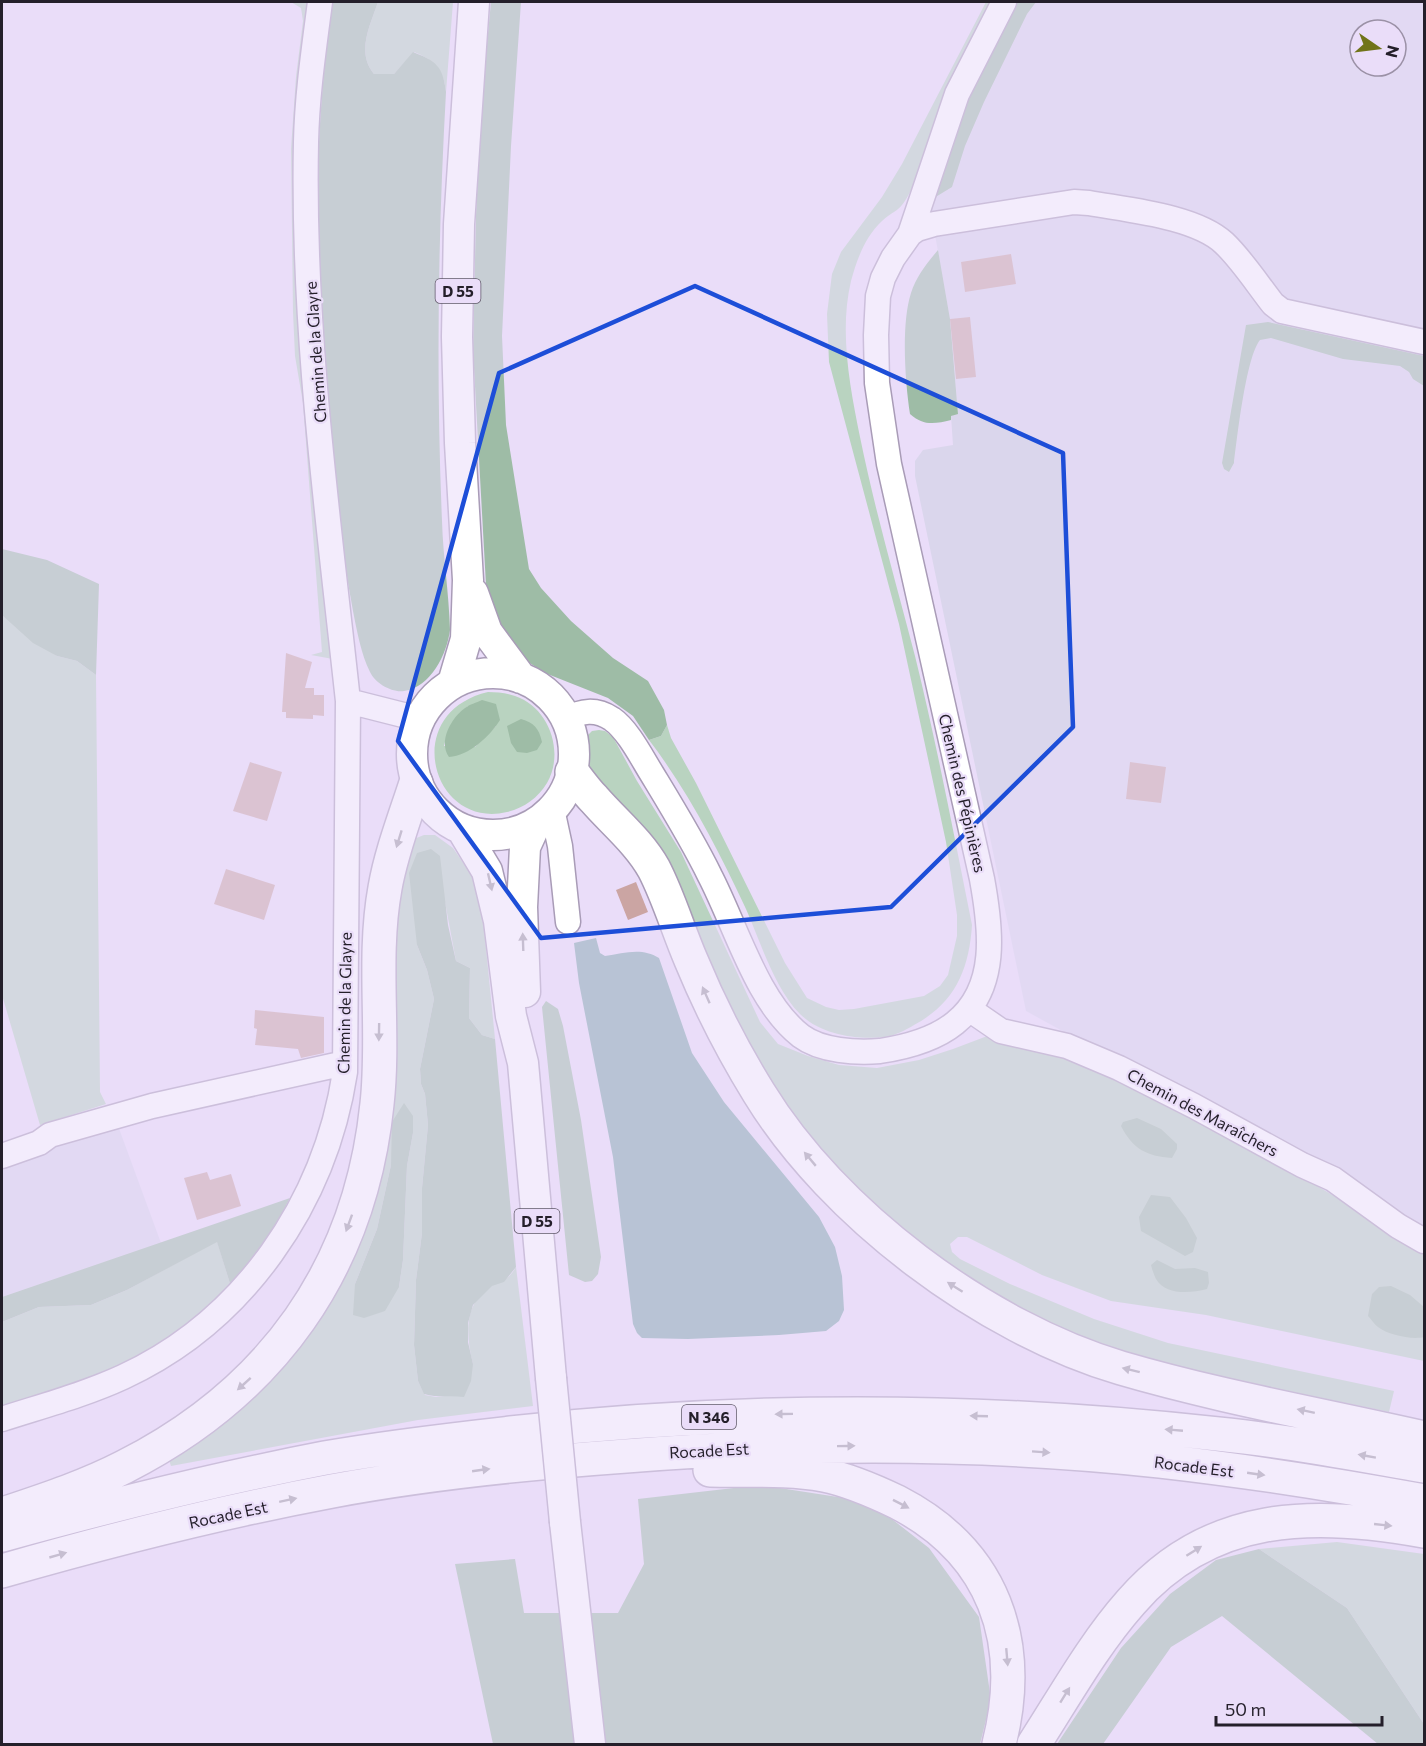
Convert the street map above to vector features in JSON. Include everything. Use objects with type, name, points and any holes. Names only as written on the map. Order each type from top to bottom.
[{"type":"highway","points":[[572,772],[592,798],[630,836],[652,867],[712,1008],[761,1096],[824,1176],[853,1206],[936,1275],[993,1312],[1033,1333],[1119,1367],[1208,1390],[1425,1438]]},
{"type":"highway","points":[[2,1515],[71,1491],[124,1467],[171,1441],[214,1411],[278,1350],[320,1289],[341,1245],[358,1198],[370,1151],[377,1102],[380,926],[385,887],[416,783]]},
{"type":"highway","name":"Rocade Est","points":[[2,1535],[211,1482],[327,1458],[425,1443],[603,1423],[741,1415],[878,1413],[1065,1419],[1220,1434],[1425,1466]]},
{"type":"highway","name":"Rocade Est","points":[[2,1571],[221,1514],[334,1491],[514,1465],[741,1448],[872,1446],[1022,1451],[1159,1461],[1321,1483],[1425,1501]]},
{"type":"highway","points":[[662,1453],[691,1470],[800,1471],[827,1476],[875,1491],[918,1513],[953,1541],[981,1576],[998,1611],[1006,1645],[1009,1677],[1006,1718],[999,1744]]},
{"type":"highway","points":[[1034,1744],[1096,1646],[1132,1600],[1169,1568],[1208,1542],[1243,1529],[1286,1521],[1337,1520],[1425,1531]]},
{"type":"main road","name":"D 55","points":[[453,683],[466,639],[468,580],[457,337],[459,224],[474,2]]},
{"type":"main road","name":"D 55","points":[[468,580],[487,632],[521,678]]},
{"type":"main road","points":[[498,673],[521,678],[539,688],[566,718],[572,736],[574,754],[572,772],[565,792],[544,816],[513,833],[488,836],[463,831],[443,819],[427,803],[416,783],[411,762],[412,740],[419,719],[433,699],[453,683],[475,675],[498,673]]},
{"type":"main road","name":"D 55","points":[[544,816],[525,847],[522,908],[526,1011],[523,1063],[551,1378],[590,1744]]},
{"type":"main road","name":"D 55","points":[[463,831],[487,871],[499,921],[511,1016],[523,1063]]},
{"type":"street","name":"Chemin de la Glayre","points":[[2,1419],[96,1388],[146,1366],[182,1344],[228,1305],[266,1262],[302,1204],[314,1179],[333,1125],[342,1088],[345,1063],[348,701],[315,379],[309,281],[306,143],[320,2]]},
{"type":"street","name":"Chemin des Pépinières","points":[[566,718],[581,711],[591,711],[606,716],[615,721],[632,742],[710,875],[768,999],[782,1019],[803,1038],[851,1053],[901,1048],[944,1032],[969,1009],[979,992],[986,970],[990,947],[989,919],[890,464],[877,382],[876,335],[878,296],[883,278],[893,258],[910,234],[957,93],[1004,2]]},
{"type":"street","points":[[910,234],[917,229],[934,224],[1074,202],[1179,220],[1207,232],[1224,243],[1273,304],[1282,311],[1425,342]]},
{"type":"street","points":[[348,701],[419,719]]},
{"type":"street","points":[[544,816],[560,846],[568,922]]},
{"type":"street","name":"Chemin des Maraîchers","points":[[969,1009],[1001,1030],[1067,1046],[1119,1068],[1194,1106],[1302,1165],[1334,1179],[1398,1226],[1425,1241]]},
{"type":"street","points":[[2,1156],[39,1143],[50,1135],[152,1106],[345,1063]]},
{"type":"highlighted area","points":[[695,286],[1063,453],[1073,727],[891,907],[541,938],[398,741],[499,373]]},
{"type":"shaded area","points":[[291,2],[309,2],[310,16],[333,659],[311,655],[322,652],[303,403],[295,356],[293,312],[291,149],[303,21],[301,8]]},
{"type":"shaded area","points":[[331,2],[378,2],[368,30],[365,48],[369,66],[374,74],[394,74],[413,52],[427,58],[437,66],[443,76],[446,92],[441,199],[439,360],[442,521],[450,630],[441,659],[430,676],[414,688],[404,691],[389,689],[380,683],[372,676],[364,658],[350,595],[339,517],[322,330],[318,212],[320,130]]},
{"type":"shaded area","points":[[378,2],[453,2],[446,92],[443,78],[437,67],[414,52],[394,74],[374,74],[369,66],[365,48],[368,30]]},
{"type":"shaded area","points":[[491,2],[521,2],[511,146],[502,336],[506,425],[529,569],[541,588],[571,621],[613,658],[648,681],[664,710],[667,725],[661,736],[649,740],[633,716],[608,698],[545,673],[519,656],[493,613],[486,585],[473,350],[481,105]]},
{"type":"shaded area","points":[[986,2],[996,2],[921,171],[902,205],[876,227],[862,249],[851,281],[846,320],[847,359],[860,437],[931,723],[972,925],[970,941],[963,971],[957,984],[950,996],[928,1016],[904,1031],[889,1036],[851,1037],[818,1027],[791,1004],[776,978],[714,843],[677,780],[649,740],[661,736],[667,725],[671,738],[696,783],[785,963],[807,998],[826,1007],[839,1010],[854,1009],[924,996],[940,986],[948,975],[957,936],[957,915],[946,842],[899,624],[829,362],[827,314],[832,274],[841,252],[882,197],[902,164]]},
{"type":"shaded area","points":[[1013,2],[1424,2],[1424,1230],[1026,1011],[915,476],[915,461],[923,450],[953,445],[951,416],[958,413],[950,319],[929,201]]},
{"type":"shaded area","points":[[1013,2],[1036,2],[1027,14],[984,102],[965,146],[952,187],[929,201],[962,102]]},
{"type":"shaded area","points":[[938,250],[950,319],[958,414],[951,416],[951,420],[929,423],[920,421],[910,414],[905,370],[905,336],[908,306],[913,287],[922,270]]},
{"type":"shaded area","points":[[1268,322],[1424,356],[1424,386],[1400,366],[1343,359],[1271,338],[1260,340],[1250,363],[1246,380],[1234,463],[1229,472],[1224,469],[1222,463],[1246,325]]},
{"type":"shaded area","points":[[2,549],[47,560],[99,584],[96,675],[77,661],[57,656],[33,643],[2,615]]},
{"type":"shaded area","points":[[2,615],[57,656],[77,661],[96,675],[100,1092],[106,1104],[40,1125],[2,995]]},
{"type":"shaded area","points":[[488,692],[505,693],[527,702],[545,720],[554,745],[552,771],[547,783],[530,802],[507,812],[481,813],[460,804],[445,787],[436,767],[435,744],[443,722],[460,704]],"holes":[[[468,706],[496,726],[475,747],[444,746],[452,724]]]},
{"type":"shaded area","points":[[482,700],[496,704],[500,720],[478,744],[464,753],[449,757],[445,744],[451,724],[465,708]]},
{"type":"shaded area","points":[[521,719],[533,724],[539,733],[542,742],[537,750],[527,753],[517,752],[511,743],[507,726]]},
{"type":"shaded area","points":[[599,730],[613,737],[681,852],[760,1022],[778,1044],[839,1065],[877,1068],[919,1060],[990,1035],[1097,1067],[1299,1175],[1424,1250],[1424,1361],[1206,1315],[1111,1301],[1042,1275],[967,1237],[958,1237],[950,1244],[952,1252],[960,1259],[1010,1284],[1094,1319],[1168,1343],[1394,1391],[1389,1412],[1206,1374],[1098,1342],[1010,1303],[968,1278],[888,1218],[819,1148],[790,1110],[749,1045],[590,772],[587,736],[592,731]]},
{"type":"shaded area","points":[[424,835],[435,835],[453,848],[475,880],[484,928],[495,1039],[482,1035],[469,1018],[470,968],[456,961],[445,902],[417,945],[427,970],[434,999],[420,1069],[428,1125],[422,1188],[422,1233],[416,1280],[414,1345],[418,1381],[425,1395],[436,1397],[452,1395],[473,1364],[468,1332],[471,1311],[475,1302],[491,1286],[507,1278],[516,1267],[533,1406],[418,1420],[171,1466],[168,1457],[304,1340],[344,1279],[359,1244],[374,1202],[386,1143],[396,919],[401,872],[414,839]],"holes":[[[413,1116],[413,1133],[407,1166],[403,1260],[399,1287],[355,1284],[377,1229],[393,1151]]]},
{"type":"shaded area","points":[[431,849],[440,856],[448,925],[456,961],[470,968],[469,1018],[482,1035],[495,1039],[516,1267],[504,1282],[492,1286],[473,1305],[468,1323],[468,1342],[473,1364],[471,1381],[464,1397],[424,1394],[418,1381],[414,1345],[416,1280],[422,1233],[422,1188],[428,1125],[420,1069],[434,999],[427,970],[417,945],[409,873],[417,853]]},
{"type":"shaded area","points":[[596,938],[600,953],[605,956],[639,952],[659,958],[692,1053],[724,1102],[819,1217],[835,1247],[842,1276],[844,1310],[839,1321],[826,1331],[688,1339],[642,1338],[637,1333],[633,1324],[613,1157],[579,983],[574,943]]},
{"type":"shaded area","points":[[546,1001],[558,1009],[563,1026],[581,1120],[601,1257],[598,1274],[592,1281],[585,1282],[569,1275],[542,1007]]},
{"type":"shaded area","points":[[404,1103],[413,1116],[413,1133],[407,1166],[403,1260],[399,1287],[385,1311],[364,1318],[353,1315],[355,1284],[377,1229],[391,1165],[392,1122]]},
{"type":"shaded area","points":[[1137,1118],[1161,1129],[1177,1144],[1172,1158],[1141,1150],[1130,1140],[1121,1126],[1123,1122]]},
{"type":"shaded area","points":[[117,1123],[161,1243],[2,1297],[2,1147]]},
{"type":"shaded area","points":[[1151,1195],[1170,1197],[1186,1218],[1197,1238],[1193,1252],[1185,1256],[1141,1231],[1139,1217]]},
{"type":"shaded area","points":[[290,1198],[268,1241],[232,1290],[217,1242],[127,1290],[91,1305],[39,1307],[2,1322],[2,1297]]},
{"type":"shaded area","points":[[217,1241],[232,1290],[141,1358],[72,1387],[2,1408],[2,1322],[39,1307],[91,1305],[127,1290]]},
{"type":"shaded area","points":[[1157,1260],[1175,1269],[1195,1268],[1208,1272],[1207,1289],[1179,1292],[1166,1288],[1156,1279],[1152,1270],[1151,1265]]},
{"type":"shaded area","points":[[1391,1286],[1410,1295],[1424,1307],[1424,1337],[1407,1337],[1388,1332],[1378,1327],[1368,1316],[1372,1294],[1379,1287]]},
{"type":"shaded area","points":[[760,1485],[870,1502],[929,1548],[979,1617],[991,1700],[980,1744],[493,1744],[455,1564],[515,1559],[524,1613],[618,1613],[644,1564],[638,1499]]},
{"type":"shaded area","points":[[1337,1542],[1424,1554],[1424,1724],[1347,1608],[1259,1549]]},
{"type":"shaded area","points":[[1259,1549],[1347,1608],[1424,1724],[1424,1744],[1378,1744],[1222,1616],[1171,1647],[1103,1744],[1057,1744],[1121,1648],[1170,1594],[1216,1560]]},
{"type":"building","points":[[1011,254],[1016,284],[965,292],[961,262]]},
{"type":"building","points":[[970,317],[976,377],[956,379],[950,319]]},
{"type":"building","points":[[286,653],[312,662],[305,688],[314,688],[314,695],[324,695],[324,716],[313,715],[313,719],[286,718],[286,712],[282,712]]},
{"type":"building","points":[[250,762],[282,772],[267,821],[233,811]]},
{"type":"building","points":[[1130,762],[1166,767],[1161,803],[1126,799]]},
{"type":"building","points":[[226,869],[275,885],[264,920],[214,904]]},
{"type":"building","points":[[636,882],[648,912],[628,920],[616,890]]},
{"type":"building","points":[[255,1010],[324,1017],[324,1053],[301,1058],[298,1049],[255,1045],[257,1029],[254,1028]]},
{"type":"building","points":[[207,1172],[210,1180],[231,1174],[241,1206],[197,1220],[184,1178]]}]
